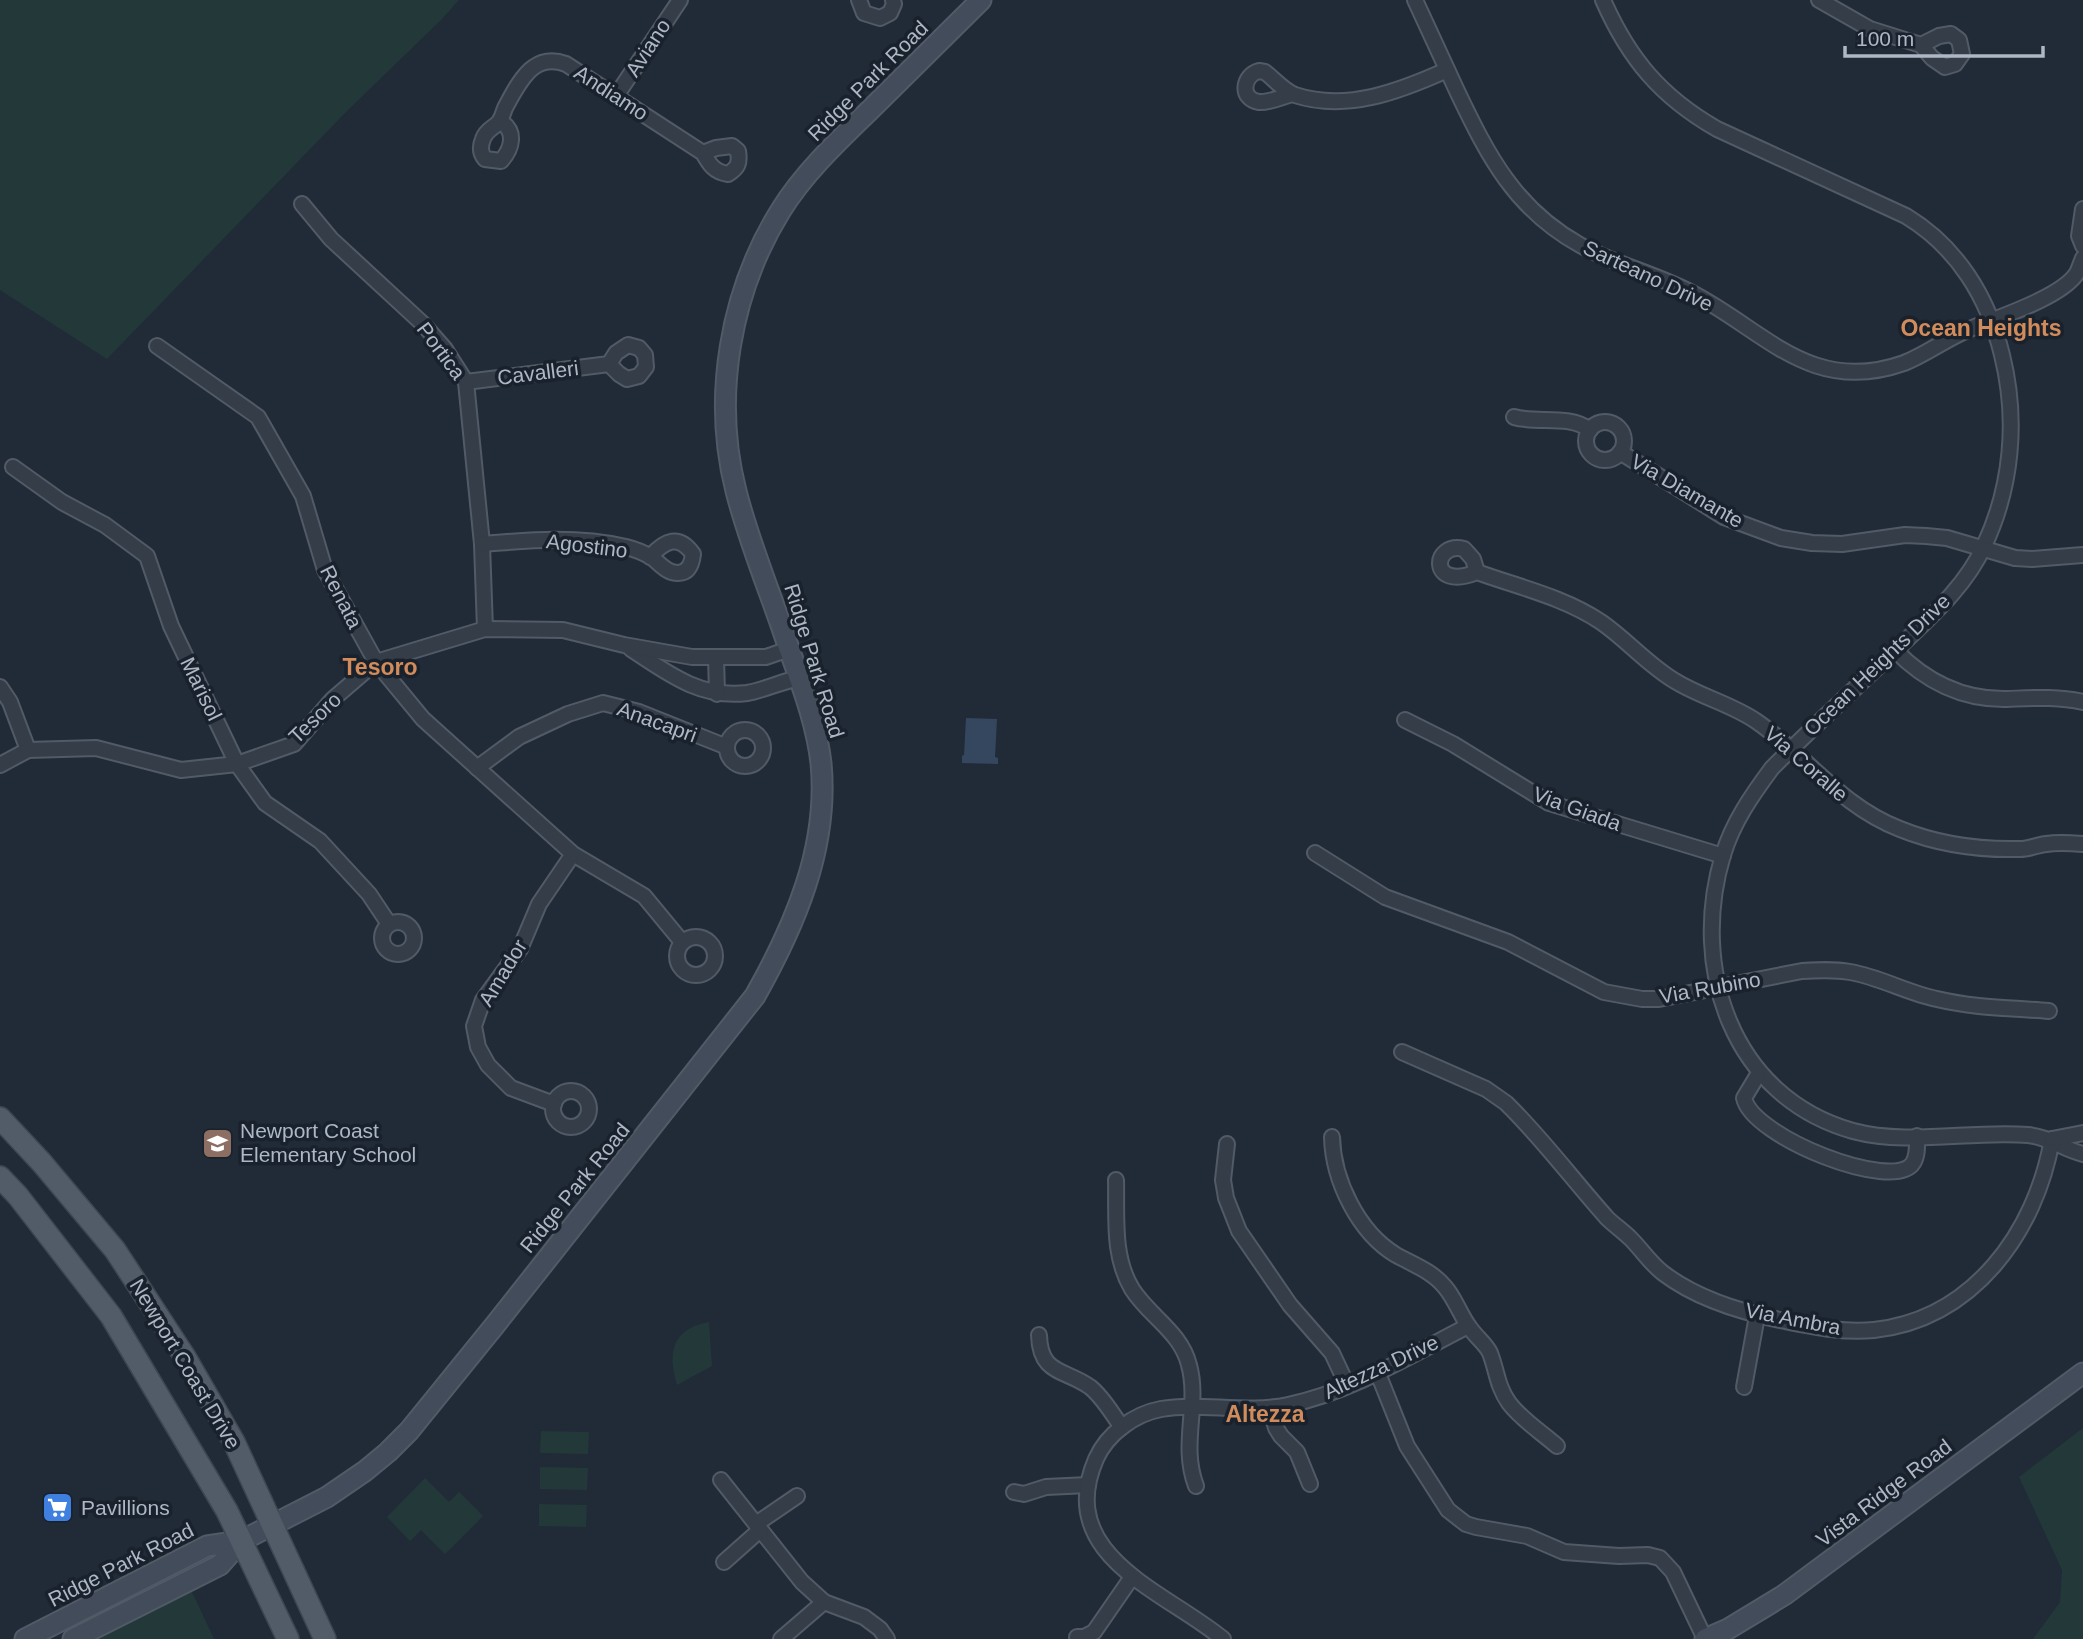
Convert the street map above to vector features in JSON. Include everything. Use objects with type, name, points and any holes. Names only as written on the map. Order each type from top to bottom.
[{"type":"main road","name":"Newport Coast Drive","points":[[0,1118],[42,1163],[115,1250],[185,1357],[234,1442],[325,1639]]},
{"type":"main road","name":"Newport Coast Drive","points":[[0,1177],[18,1196],[111,1316],[227,1511],[288,1639]]},
{"type":"street","name":"Aviano","points":[[616,96],[680,0]]},
{"type":"street","points":[[859,0],[864,12],[880,18],[890,13],[893,0]]},
{"type":"street","name":"Ridge Park Road","points":[[24,1639],[207,1546],[241,1541],[327,1497],[365,1471],[408,1431],[755,996],[783,947],[798,913],[820,818],[821,762],[800,678],[736,491],[725,413],[727,373],[742,296],[763,243],[781,209],[804,179],[829,150],[981,0]]},
{"type":"street","name":"Sarteano Drive","points":[[1415,0],[1489,156],[1517,195],[1536,214],[1581,246],[1694,294],[1777,349],[1797,359],[1838,370],[1880,369],[1902,363],[1961,332],[2045,298],[2076,275],[2083,258]]},
{"type":"street","name":"Ocean Heights Drive","points":[[1603,0],[1631,53],[1651,78],[1693,115],[1717,129],[1906,216],[1950,250],[1965,269],[1991,320],[2007,376],[2011,437],[2003,492],[1983,548],[1946,600],[1772,768],[1738,818],[1723,856],[1713,910],[1714,961],[1719,988],[1734,1034],[1759,1073],[1790,1102],[1835,1125],[1881,1136],[2025,1135],[2052,1139],[2083,1154]]},
{"type":"street","points":[[1819,0],[1870,29],[1921,45]]},
{"type":"street","name":"Andiamo","points":[[500,121],[527,72],[535,65],[546,61],[566,64],[704,153]]},
{"type":"street","points":[[1292,94],[1336,101],[1362,99],[1413,86],[1447,70]]},
{"type":"street","name":"Portica","points":[[302,204],[331,239],[423,324],[445,349],[466,382],[482,544],[485,629]]},
{"type":"street","points":[[2083,209],[2079,236],[2083,246]]},
{"type":"street","name":"Renata","points":[[157,346],[258,417],[303,496],[325,570],[376,662],[423,719],[573,854],[644,896],[682,942]]},
{"type":"street","name":"Cavalleri","points":[[466,382],[610,364]]},
{"type":"street","name":"Via Diamante","points":[[1514,417],[1530,421],[1568,421],[1590,430]]},
{"type":"street","name":"Via Diamante","points":[[1602,422],[1617,426],[1624,438],[1620,452],[1608,460],[1594,456],[1587,444],[1590,430],[1602,422]]},
{"type":"street","name":"Via Diamante","points":[[1620,452],[1724,517],[1781,538],[1842,544],[1905,535],[1926,536],[1947,538],[2015,558],[2083,555]]},
{"type":"street","name":"Marisol","points":[[13,467],[62,502],[105,525],[146,556],[170,626],[237,764],[265,803],[320,841],[369,894],[389,924]]},
{"type":"street","name":"Agostino","points":[[482,544],[556,538],[628,547],[650,557]]},
{"type":"street","name":"Via Coralle","points":[[1477,572],[1542,594],[1599,621],[1652,666],[1676,682],[1734,708],[1792,748],[1824,781],[1848,801],[1874,817],[1924,838],[1951,844],[2022,849],[2045,844],[2083,844]]},
{"type":"street","name":"Tesoro","points":[[0,765],[28,750],[96,748],[181,770],[237,764],[294,744],[333,699],[376,662],[485,629],[563,630],[624,645],[692,657],[766,657],[789,649]]},
{"type":"street","name":"Tesoro","points":[[624,645],[676,678],[717,694],[749,693],[782,681],[800,678]]},
{"type":"street","points":[[1895,650],[1925,677],[1964,694],[2004,699],[2058,697],[2083,702]]},
{"type":"street","points":[[716,657],[717,694]]},
{"type":"street","points":[[0,687],[10,702],[28,750]]},
{"type":"street","name":"Anacapri","points":[[477,768],[519,737],[603,703],[639,712],[727,747]]},
{"type":"street","name":"Via Giada","points":[[1405,720],[1453,744],[1549,803],[1723,856]]},
{"type":"street","name":"Via Rubino","points":[[1315,853],[1385,897],[1508,942],[1604,992],[1642,999],[1826,969],[1874,978],[1938,1000],[2049,1011]]},
{"type":"street","name":"Amador","points":[[554,1104],[511,1088],[488,1065],[478,1047],[474,1026],[483,1000],[520,949],[540,904],[573,854]]},
{"type":"street","name":"Via Ambra","points":[[1402,1052],[1486,1089],[1506,1102],[1609,1220],[1632,1239],[1661,1272],[1700,1295],[1757,1316],[1823,1328],[1873,1330],[1896,1326],[1941,1310],[1963,1296],[1981,1280],[2015,1238],[2041,1186],[2052,1139]]},
{"type":"street","points":[[1759,1073],[1744,1098],[1746,1106],[1769,1128],[1805,1150],[1853,1165],[1900,1171],[1913,1163],[1917,1136]]},
{"type":"street","name":"Ocean Heights Drive","points":[[2052,1139],[2083,1133]]},
{"type":"street","points":[[1332,1137],[1332,1151],[1341,1182],[1370,1232],[1395,1254],[1436,1277],[1457,1303],[1468,1326],[1489,1350],[1495,1374],[1511,1405],[1557,1446]]},
{"type":"street","points":[[1227,1144],[1223,1180],[1235,1223],[1269,1276],[1332,1353],[1347,1385]]},
{"type":"street","points":[[1116,1180],[1120,1262],[1133,1291],[1173,1333],[1182,1347],[1192,1380],[1188,1454],[1196,1486]]},
{"type":"street","points":[[1744,1387],[1757,1316]]},
{"type":"street","name":"Altezza Drive","points":[[1223,1639],[1132,1577],[1106,1554],[1096,1538],[1090,1520],[1088,1485],[1098,1455],[1108,1440],[1141,1415],[1160,1409],[1270,1408],[1313,1398],[1347,1385],[1468,1326]]},
{"type":"street","points":[[1039,1335],[1042,1356],[1049,1365],[1090,1388],[1122,1427]]},
{"type":"street","points":[[1377,1371],[1407,1446],[1448,1510],[1466,1524],[1527,1536],[1564,1552],[1648,1555],[1660,1558],[1673,1572],[1705,1639]]},
{"type":"street","name":"Vista Ridge Road","points":[[1705,1639],[1728,1629],[1784,1595],[2083,1373]]},
{"type":"street","points":[[1270,1408],[1276,1428],[1303,1462],[1310,1484]]},
{"type":"street","points":[[721,1480],[802,1582],[824,1602],[864,1617],[880,1629],[887,1639]]},
{"type":"street","points":[[1014,1492],[1024,1494],[1046,1487],[1088,1485]]},
{"type":"street","points":[[724,1562],[758,1527],[797,1496]]},
{"type":"street","name":"Ridge Park Road","points":[[73,1639],[220,1565],[241,1541]]},
{"type":"street","points":[[1077,1637],[1094,1632],[1132,1577]]},
{"type":"street","points":[[781,1639],[824,1602]]},
{"type":"green space","points":[[0,0],[459,0],[347,111],[107,359],[0,290]]},
{"type":"green space","points":[[709,1322],[712,1366],[677,1385],[673,1362],[675,1344],[687,1330]]},
{"type":"green space","points":[[2083,1428],[2083,1639],[2033,1639],[2060,1602],[2062,1570],[2019,1477]]},
{"type":"green space","points":[[541,1431],[589,1432],[588,1454],[540,1453]]},
{"type":"green space","points":[[540,1467],[588,1468],[587,1490],[540,1489]]},
{"type":"green space","points":[[425,1478],[449,1502],[459,1492],[483,1516],[445,1554],[421,1530],[410,1541],[387,1517]]},
{"type":"green space","points":[[539,1504],[587,1505],[586,1527],[539,1526]]},
{"type":"green space","points":[[192,1592],[214,1639],[93,1639]]},
{"type":"water","points":[[966,718],[997,719],[995,757],[998,758],[998,764],[962,763]]},
{"type":"place","name":"Newport Coast Elementary School","points":[[217,1143]]},
{"type":"place","name":"Pavillions","points":[[58,1508]]},
{"type":"district","name":"Ocean Heights","points":[[1981,328]]},
{"type":"district","name":"Tesoro","points":[[380,667]]},
{"type":"district","name":"Altezza","points":[[1265,1414]]}]
